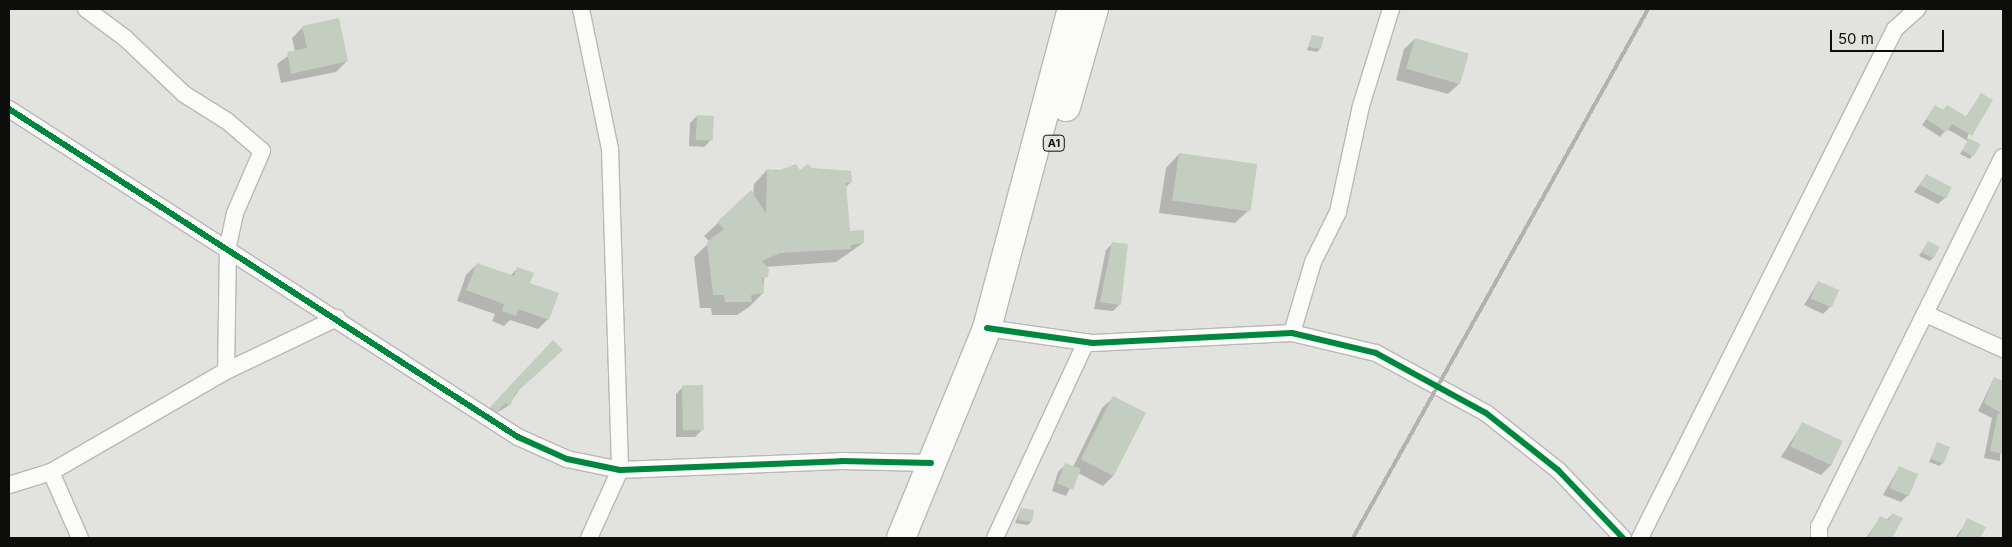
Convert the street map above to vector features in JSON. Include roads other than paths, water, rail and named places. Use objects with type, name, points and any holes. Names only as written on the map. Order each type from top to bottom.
[{"type":"highway","name":"A1","points":[[900,538],[987,328],[1003,274],[1072,9]]},
{"type":"highway","name":"A1","points":[[1003,274],[1036,201],[1094,9]]},
{"type":"street","points":[[86,9],[125,38],[184,94],[227,121],[262,151],[235,214],[228,247],[226,370]]},
{"type":"street","points":[[580,9],[610,149],[620,470],[589,538]]},
{"type":"street","points":[[1292,333],[1313,262],[1338,212],[1361,106],[1391,9]]},
{"type":"street","points":[[1640,538],[1895,29],[1917,9]]},
{"type":"street","points":[[9,109],[228,247],[518,437],[567,459],[620,470],[841,461],[931,463]]},
{"type":"street","points":[[1819,538],[1819,527],[2003,157]]},
{"type":"street","points":[[1926,314],[2003,349]]},
{"type":"street","points":[[9,486],[51,472],[226,370],[337,318]]},
{"type":"street","points":[[987,328],[1086,342],[1292,333],[1376,353],[1486,413],[1558,470],[1623,538]]},
{"type":"street","points":[[995,538],[1086,342]]},
{"type":"street","points":[[51,472],[80,538]]},
{"type":"railway","points":[[1353,538],[1648,9]]}]
